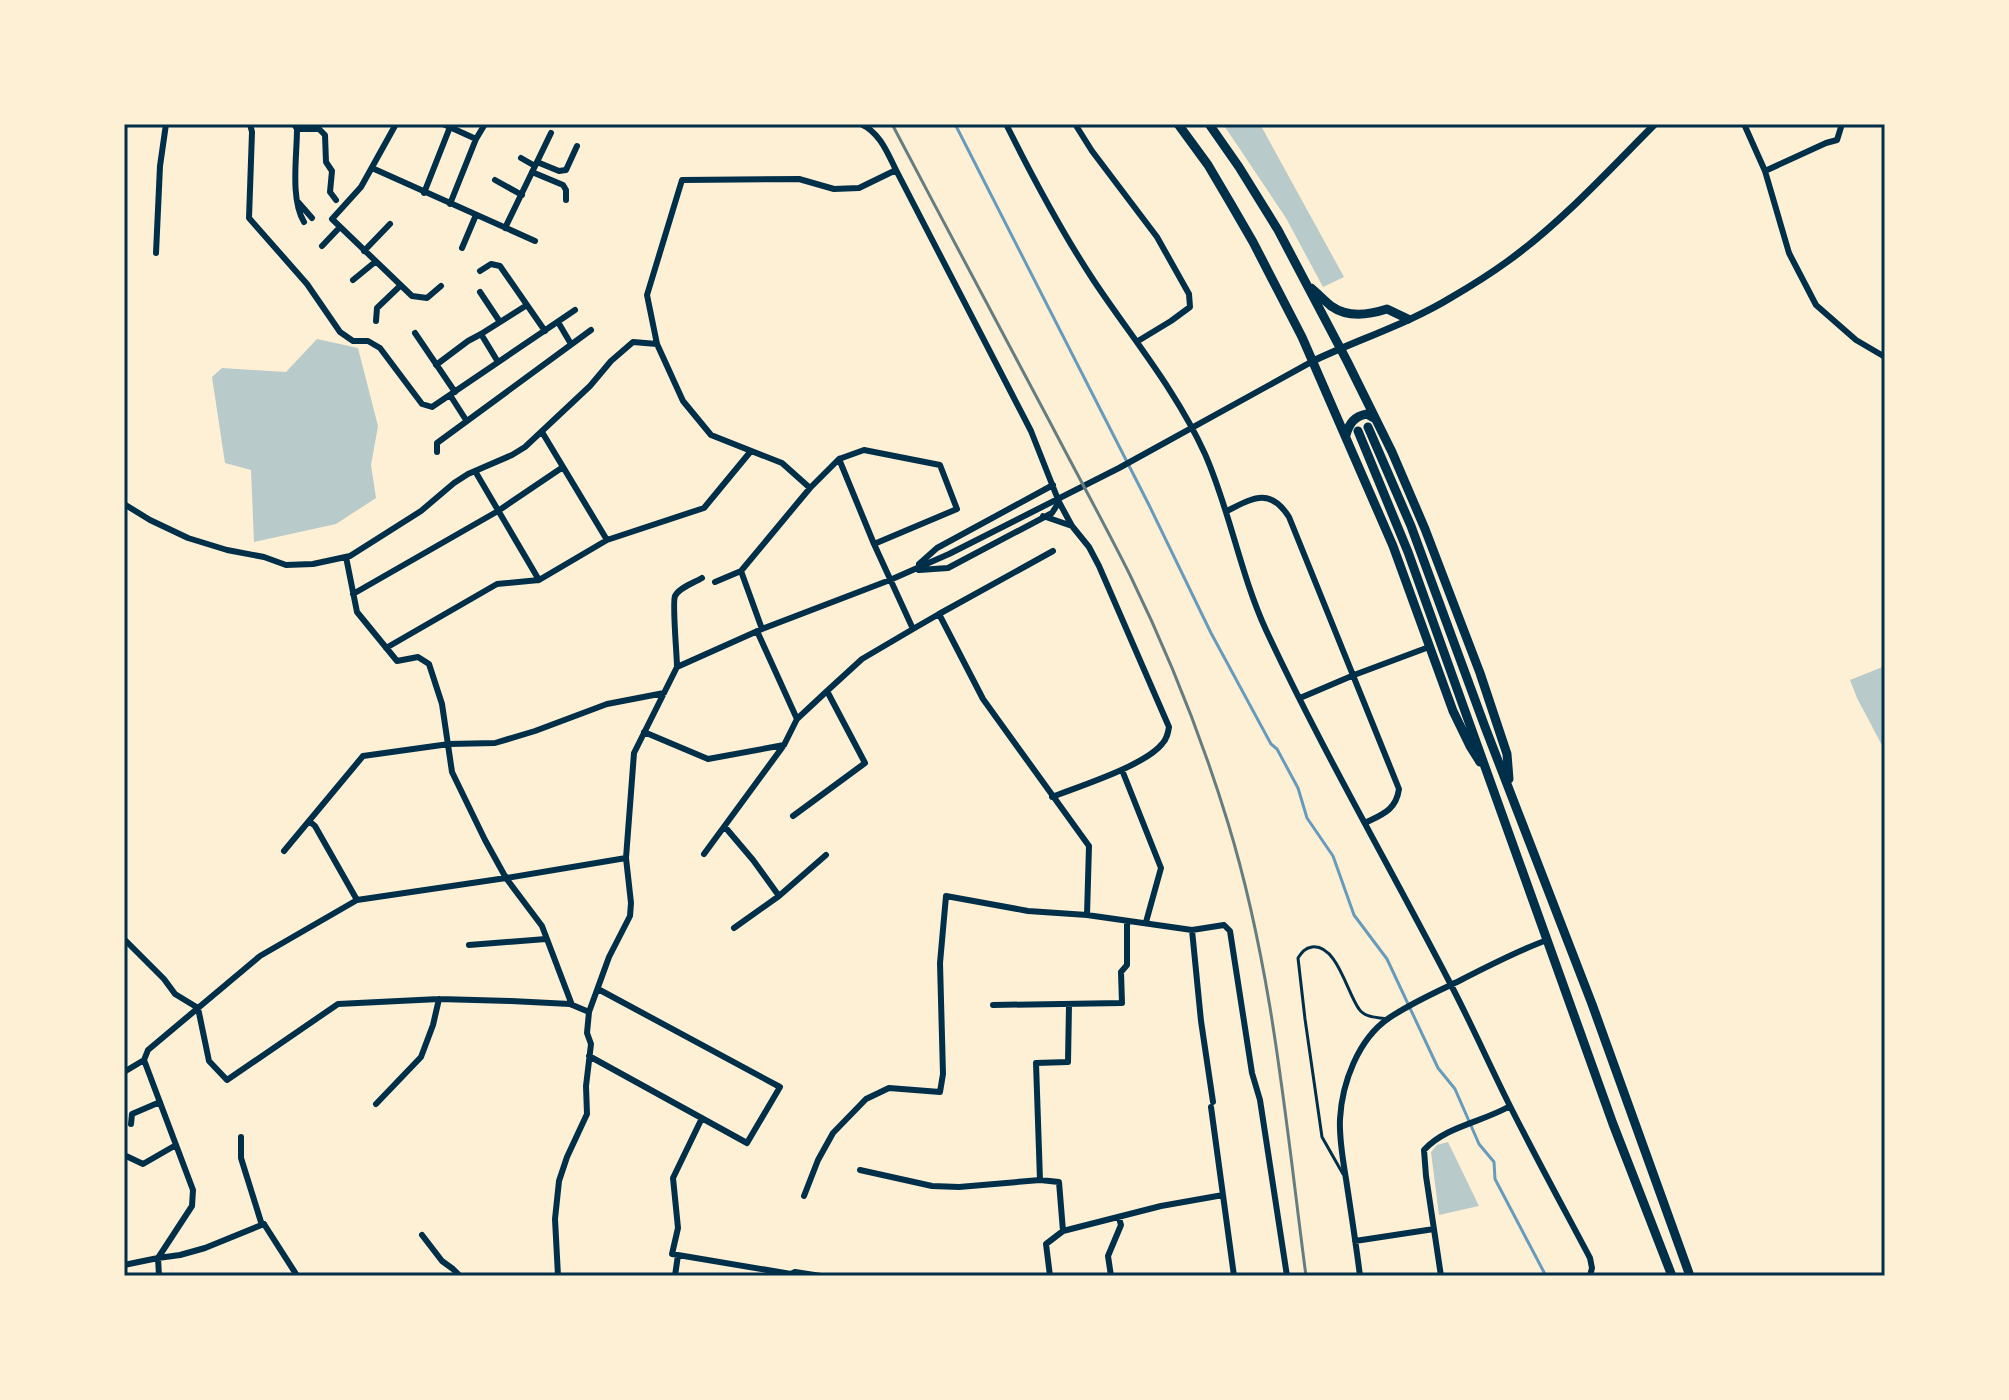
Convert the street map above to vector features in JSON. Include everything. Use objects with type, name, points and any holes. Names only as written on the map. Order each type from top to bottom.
[{"type":"main road","points":[[1178,124],[1208,165],[1246,229],[1313,361],[1393,546],[1453,711],[1488,775]]},
{"type":"main road","points":[[1209,124],[1278,230],[1340,348],[1371,422]]},
{"type":"main road","points":[[1307,286],[1340,312],[1373,314],[1387,309],[1408,319]]},
{"type":"main road","points":[[1346,435],[1354,419],[1367,414],[1392,452],[1425,529],[1507,754],[1510,790],[1690,1276]]},
{"type":"main road","points":[[1358,431],[1408,552],[1613,1124],[1672,1276]]},
{"type":"street","points":[[156,253],[160,166],[166,124]]},
{"type":"street","points":[[250,124],[249,218],[307,284],[340,332],[353,341],[368,341],[380,348],[422,404],[432,407],[575,310]]},
{"type":"street","points":[[396,124],[361,187],[332,219],[412,296],[427,298],[441,286]]},
{"type":"street","points":[[450,204],[485,124]]},
{"type":"street","points":[[861,124],[870,126],[881,141],[1031,431],[1059,502],[1099,566],[1169,727],[1165,741],[1159,748],[1122,770],[1052,797]]},
{"type":"street","points":[[1006,124],[1071,245],[1171,390],[1205,453],[1265,627],[1590,1258],[1590,1276]]},
{"type":"street","points":[[1075,124],[1157,237],[1189,294],[1190,307],[1138,341]]},
{"type":"street","points":[[677,667],[949,554],[1119,468],[1297,369],[1449,299],[1509,260],[1561,217],[1655,124]]},
{"type":"street","points":[[1744,124],[1765,171],[1789,253],[1816,305],[1856,340],[1885,357]]},
{"type":"street","points":[[1765,171],[1837,140],[1842,124]]},
{"type":"street","points":[[304,222],[296,199],[296,126],[319,129],[325,135],[326,162],[332,171],[330,192],[336,200]]},
{"type":"street","points":[[424,193],[447,126],[476,139]]},
{"type":"street","points":[[505,228],[551,133]]},
{"type":"street","points":[[535,167],[566,170],[577,146]]},
{"type":"street","points":[[521,158],[563,185],[566,200]]},
{"type":"street","points":[[372,168],[535,241]]},
{"type":"street","points":[[810,488],[782,463],[711,435],[683,401],[657,344],[647,295],[682,180],[799,179],[834,189],[859,188],[896,170]]},
{"type":"street","points":[[495,180],[522,195]]},
{"type":"street","points":[[296,199],[312,218]]},
{"type":"street","points":[[462,248],[476,215]]},
{"type":"street","points":[[364,251],[390,224]]},
{"type":"street","points":[[322,246],[340,227]]},
{"type":"street","points":[[353,280],[375,262]]},
{"type":"street","points":[[480,271],[491,264],[500,266],[545,331]]},
{"type":"street","points":[[376,321],[377,308],[400,286]]},
{"type":"street","points":[[480,292],[500,322]]},
{"type":"street","points":[[436,365],[468,341],[527,305]]},
{"type":"street","points":[[558,322],[571,344]]},
{"type":"street","points":[[437,452],[437,443],[466,420],[591,330]]},
{"type":"street","points":[[415,333],[466,420]]},
{"type":"street","points":[[483,333],[498,362]]},
{"type":"street","points":[[124,504],[188,538],[286,565],[313,564],[346,557],[421,511],[454,483],[525,447],[633,342],[657,344]]},
{"type":"street","points":[[542,432],[607,540]]},
{"type":"street","points":[[715,582],[741,571],[810,488],[839,459],[864,450],[940,465],[957,509],[874,544]]},
{"type":"street","points":[[386,648],[497,584],[539,580],[607,540],[704,508],[751,451]]},
{"type":"street","points":[[839,459],[913,629]]},
{"type":"street","points":[[353,594],[498,511],[563,467]]},
{"type":"street","points":[[475,471],[539,580]]},
{"type":"street","points":[[912,570],[937,548],[1053,485]]},
{"type":"street","points":[[1227,511],[1261,498],[1274,500],[1289,517],[1399,789],[1398,800],[1390,809],[1365,823]]},
{"type":"street","points":[[912,570],[948,568],[1052,513],[1059,502]]},
{"type":"street","points":[[1043,516],[1072,526]]},
{"type":"street","points":[[704,854],[784,745],[797,719],[862,659],[1053,551]]},
{"type":"street","points":[[346,557],[357,612],[397,661],[418,657],[429,664],[442,704],[452,772],[506,878],[542,926],[572,1005]]},
{"type":"street","points":[[741,571],[760,630],[797,719]]},
{"type":"street","points":[[558,1276],[555,1219],[559,1181],[587,1114],[586,1086],[591,1044],[587,1033],[589,1012],[609,957],[630,916],[626,858],[634,753],[677,667],[673,605],[676,594],[702,578]]},
{"type":"street","points":[[939,614],[983,699],[1089,846],[1087,915]]},
{"type":"street","points":[[1300,698],[1429,647]]},
{"type":"street","points":[[793,816],[865,763],[827,691]]},
{"type":"street","points":[[284,851],[363,756],[449,744],[495,743],[607,704],[664,693]]},
{"type":"street","points":[[644,732],[708,759],[784,745]]},
{"type":"street","points":[[1122,770],[1161,868],[1146,922]]},
{"type":"street","points":[[309,821],[315,826],[357,900]]},
{"type":"street","points":[[725,827],[779,896]]},
{"type":"street","points":[[734,928],[779,896],[826,855]]},
{"type":"street","points":[[124,1072],[144,1060],[148,1050],[260,956],[357,900],[626,858]]},
{"type":"street","points":[[804,1196],[833,1133],[866,1099],[889,1088],[940,1092],[943,1074],[940,963],[946,896],[1028,911],[1087,915],[1192,930],[1224,925],[1230,931],[1287,1276]]},
{"type":"street","points":[[993,1005],[1122,1003],[1121,972],[1127,965],[1127,921]]},
{"type":"street","points":[[1192,930],[1234,1276]]},
{"type":"street","points":[[124,939],[175,994],[198,1008],[209,1061],[227,1080],[338,1004],[439,999],[526,1001],[572,1005],[589,1012]]},
{"type":"street","points":[[469,945],[546,939]]},
{"type":"street","points":[[1360,1276],[1339,1121],[1350,1072],[1359,1053],[1387,1019],[1451,984],[1547,940]]},
{"type":"street","points":[[589,1056],[747,1143],[780,1087],[598,989]]},
{"type":"street","points":[[376,1104],[421,1057],[439,999]]},
{"type":"street","points":[[1040,1180],[1036,1063],[1068,1062],[1069,1005]]},
{"type":"street","points":[[144,1060],[193,1190],[192,1206],[158,1258],[159,1276]]},
{"type":"street","points":[[131,1124],[132,1114],[160,1102]]},
{"type":"street","points":[[1441,1276],[1424,1150],[1444,1134],[1510,1106]]},
{"type":"street","points":[[702,1118],[673,1178],[678,1228],[672,1254],[791,1274],[821,1276]]},
{"type":"street","points":[[241,1137],[241,1158],[261,1222],[296,1274]]},
{"type":"street","points":[[124,1155],[143,1164],[176,1145]]},
{"type":"street","points":[[860,1170],[932,1186],[959,1187],[1040,1180],[1059,1182],[1063,1231]]},
{"type":"street","points":[[1050,1276],[1046,1244],[1063,1231],[1161,1206],[1223,1195]]},
{"type":"street","points":[[1111,1276],[1108,1256],[1121,1225],[1119,1218]]},
{"type":"street","points":[[124,1265],[205,1248],[264,1224]]},
{"type":"street","points":[[1355,1241],[1434,1229]]},
{"type":"street","points":[[422,1235],[442,1261],[460,1276]]},
{"type":"street","points":[[675,1276],[678,1255]]},
{"type":"lane","points":[[1346,1180],[1322,1137],[1298,958],[1302,952],[1315,946],[1326,950],[1335,961],[1358,1009],[1366,1016],[1387,1019]]},
{"type":"shaded area","points":[[1223,124],[1260,124],[1344,277],[1323,287],[1286,218]]},
{"type":"shaded area","points":[[317,339],[358,348],[378,426],[371,465],[376,498],[336,524],[254,542],[251,470],[225,463],[212,377],[222,368],[286,372]]},
{"type":"shaded area","points":[[1885,666],[1885,751],[1850,680]]},
{"type":"shaded area","points":[[1448,1142],[1479,1206],[1439,1215],[1431,1152],[1437,1145]]},
{"type":"waterway","points":[[955,124],[1211,633],[1298,788],[1307,818],[1333,856],[1354,915],[1387,959],[1438,1068],[1455,1089],[1479,1144],[1494,1162],[1495,1179],[1546,1276]]},
{"type":"railway","points":[[892,124],[1130,575],[1196,728],[1228,823],[1256,935],[1284,1105],[1306,1276]]}]
